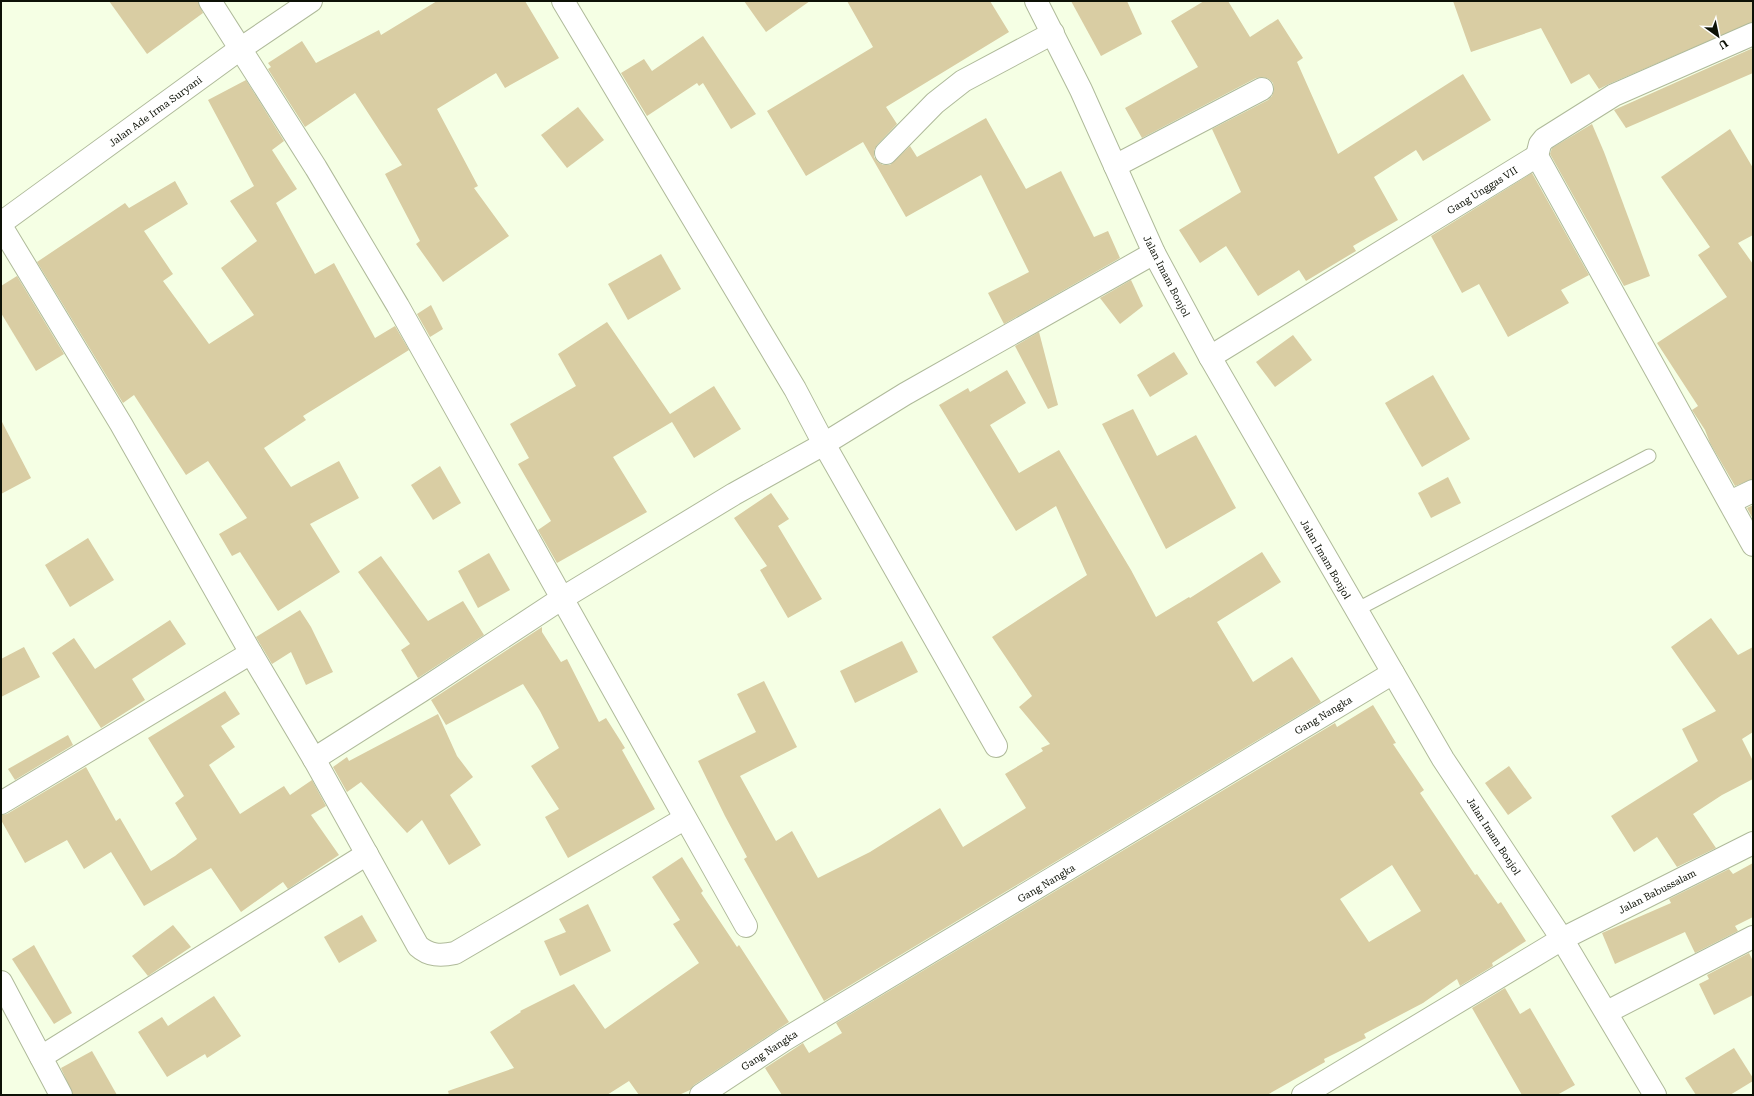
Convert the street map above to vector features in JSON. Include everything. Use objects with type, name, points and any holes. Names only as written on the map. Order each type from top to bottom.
[{"type":"street","points":[[210,1],[316,168],[398,306],[684,819],[746,926]]},
{"type":"street","name":"Jalan Ade Irma Suryani","points":[[1,223],[240,49],[311,1]]},
{"type":"street","points":[[562,1],[795,390],[824,444],[996,746]]},
{"type":"street","name":"Jalan Imam Bonjol","points":[[1042,3],[1053,33],[1081,90],[1154,253],[1210,357],[1443,759],[1562,939],[1607,1012],[1655,1095]]},
{"type":"street","points":[[886,153],[935,103],[963,81],[1053,33]]},
{"type":"street","points":[[1753,34],[1614,95],[1544,138],[1540,144],[1537,156],[1753,545]]},
{"type":"street","points":[[1115,166],[1262,88]]},
{"type":"street","name":"Gang Unggas VII","points":[[1210,357],[1537,156]]},
{"type":"street","points":[[1,226],[121,424],[251,653],[314,759],[418,946],[423,951],[435,955],[455,953],[684,819]]},
{"type":"street","points":[[314,759],[561,599],[734,494],[824,444],[906,394],[1154,253]]},
{"type":"street","points":[[1730,502],[1753,491]]},
{"type":"street","points":[[1,803],[251,653]]},
{"type":"street","name":"Gang Nangka","points":[[701,1095],[784,1040],[1393,673]]},
{"type":"street","name":"Jalan Babussalam","points":[[1303,1095],[1562,939],[1753,843]]},
{"type":"street","points":[[41,1057],[367,854]]},
{"type":"street","points":[[1607,1012],[1753,936]]},
{"type":"street","points":[[1,982],[41,1057],[57,1093]]},
{"type":"lane","points":[[1356,610],[1649,456]]},
{"type":"building","points":[[109,1],[198,1],[203,13],[147,54]]},
{"type":"building","points":[[437,1],[525,1],[559,58],[505,88],[496,73],[437,109],[478,186],[474,188],[509,236],[443,282],[416,244],[420,241],[385,174],[402,165],[355,93],[305,127],[268,69],[271,67],[268,63],[302,41],[316,63],[379,30],[381,35]]},
{"type":"building","points":[[744,1],[810,1],[766,32]]},
{"type":"building","points":[[847,1],[990,1],[1009,32],[886,107],[897,124],[877,145],[874,150],[874,157],[883,165],[890,165],[910,146],[917,157],[986,118],[1026,189],[1061,171],[1094,237],[1108,231],[1120,258],[1004,324],[988,293],[1029,272],[981,175],[906,217],[863,142],[806,176],[767,111],[873,47]]},
{"type":"building","points":[[1071,1],[1127,1],[1142,34],[1101,56]]},
{"type":"building","points":[[1204,1],[1228,1],[1250,37],[1278,19],[1303,58],[1297,62],[1338,154],[1463,74],[1491,120],[1423,161],[1416,150],[1374,177],[1398,220],[1353,246],[1356,251],[1306,281],[1299,270],[1258,296],[1226,246],[1200,263],[1179,230],[1241,192],[1212,129],[1268,100],[1272,96],[1274,90],[1273,83],[1269,79],[1263,77],[1256,78],[1142,138],[1125,108],[1198,67],[1171,21]]},
{"type":"building","points":[[1453,1],[1753,1],[1753,22],[1599,89],[1589,74],[1571,84],[1541,28],[1471,52]]},
{"type":"building","points":[[703,36],[756,114],[731,129],[703,83],[699,86],[697,83],[647,116],[621,73],[644,59],[652,71]]},
{"type":"building","points":[[1753,48],[1753,73],[1626,128],[1614,110]]},
{"type":"building","points":[[246,80],[284,141],[272,150],[297,189],[276,203],[315,274],[334,263],[375,338],[395,326],[409,350],[303,416],[306,420],[264,448],[291,487],[339,461],[359,498],[310,524],[340,572],[278,611],[240,552],[232,556],[219,534],[247,518],[208,461],[186,475],[134,395],[123,403],[37,262],[125,203],[129,208],[175,181],[188,204],[144,231],[173,274],[163,281],[209,344],[254,315],[221,268],[257,241],[230,201],[254,186],[208,100]]},
{"type":"building","points":[[578,107],[604,140],[567,168],[541,135]]},
{"type":"building","points":[[1592,124],[1604,152],[1650,276],[1624,286],[1550,154],[1552,148]]},
{"type":"building","points":[[1730,129],[1753,168],[1753,235],[1738,243],[1753,264],[1753,479],[1735,486],[1710,443],[1705,430],[1692,410],[1698,406],[1657,343],[1727,297],[1698,255],[1710,247],[1661,177]]},
{"type":"building","points":[[1532,173],[1589,275],[1561,290],[1569,303],[1508,337],[1479,284],[1462,293],[1431,236]]},
{"type":"building","points":[[661,254],[681,289],[628,320],[608,284]]},
{"type":"building","points":[[17,276],[64,354],[36,371],[1,313],[1,286]]},
{"type":"building","points":[[1131,280],[1143,306],[1120,324],[1100,298]]},
{"type":"building","points":[[431,305],[443,329],[430,337],[417,314]]},
{"type":"building","points":[[607,322],[670,414],[714,386],[741,429],[694,458],[672,422],[613,457],[647,512],[557,563],[538,530],[551,521],[518,464],[529,458],[510,424],[576,386],[558,354]]},
{"type":"building","points":[[1039,332],[1058,405],[1048,409],[1015,346]]},
{"type":"building","points":[[1293,335],[1312,360],[1275,387],[1256,362]]},
{"type":"building","points":[[1174,352],[1188,374],[1150,397],[1137,375]]},
{"type":"building","points":[[1007,370],[1026,403],[990,425],[1019,473],[1059,450],[1131,570],[1156,617],[1189,597],[1190,598],[1262,552],[1281,582],[1217,622],[1253,682],[1292,657],[1321,702],[824,1001],[744,859],[747,857],[698,761],[756,732],[737,694],[764,681],[797,747],[740,776],[776,841],[792,831],[818,878],[870,852],[940,808],[963,847],[1026,808],[1005,774],[1043,751],[1041,748],[1050,744],[1019,707],[1032,696],[992,637],[1087,575],[1056,506],[1016,531],[939,405],[968,388],[970,392]]},
{"type":"building","points":[[1433,375],[1470,439],[1422,467],[1385,403]]},
{"type":"building","points":[[1133,409],[1157,456],[1196,435],[1236,508],[1166,549],[1102,424]]},
{"type":"building","points":[[1,420],[31,478],[1,494]]},
{"type":"building","points":[[440,466],[461,503],[433,520],[411,485]]},
{"type":"building","points":[[1448,477],[1461,503],[1431,518],[1418,493]]},
{"type":"building","points":[[771,493],[789,519],[778,526],[822,599],[788,618],[760,570],[767,566],[734,518]]},
{"type":"building","points":[[1753,505],[1753,519],[1747,508]]},
{"type":"building","points":[[88,538],[114,580],[70,607],[45,565]]},
{"type":"building","points":[[489,553],[510,590],[478,608],[458,571]]},
{"type":"building","points":[[381,556],[428,621],[463,601],[484,635],[418,678],[401,650],[410,644],[358,572]]},
{"type":"building","points":[[300,610],[311,627],[333,672],[306,685],[291,652],[272,664],[256,637]]},
{"type":"building","points":[[1711,618],[1738,655],[1753,647],[1753,732],[1742,739],[1753,761],[1753,779],[1722,795],[1693,814],[1716,848],[1677,867],[1657,837],[1634,852],[1611,816],[1698,761],[1682,729],[1716,711],[1671,647]]},
{"type":"building","points":[[170,620],[186,644],[132,679],[145,700],[101,728],[52,653],[74,638],[95,669]]},
{"type":"building","points":[[542,627],[542,632],[561,662],[567,659],[599,722],[606,718],[625,748],[622,750],[655,809],[568,858],[545,817],[559,809],[531,766],[559,748],[540,711],[523,684],[446,725],[431,700]]},
{"type":"building","points":[[902,641],[918,672],[855,703],[840,671]]},
{"type":"building","points":[[24,647],[40,677],[1,697],[1,659]]},
{"type":"building","points":[[225,691],[240,714],[221,726],[235,747],[209,765],[240,814],[284,786],[290,795],[312,780],[326,806],[311,815],[339,855],[288,889],[283,882],[241,912],[211,868],[144,906],[111,852],[84,869],[67,840],[25,863],[1,820],[1,815],[7,814],[86,767],[116,821],[120,818],[151,871],[175,856],[197,839],[175,803],[184,796],[148,738]]},
{"type":"building","points":[[1373,705],[1396,743],[1393,744],[1424,790],[1420,793],[1475,875],[1477,874],[1498,904],[1501,902],[1526,941],[1492,963],[1493,966],[1460,986],[1457,979],[1423,1003],[1364,1034],[1366,1038],[1324,1059],[1325,1062],[1267,1095],[782,1095],[765,1068],[803,1043],[809,1053],[842,1033],[836,1023],[1335,723],[1337,727]],"holes":[[[1392,865],[1421,911],[1369,942],[1340,899]]]},
{"type":"building","points":[[438,714],[457,756],[473,777],[450,795],[481,845],[449,865],[422,820],[407,833],[361,782],[347,792],[333,767],[347,757],[349,761]]},
{"type":"building","points":[[68,735],[73,745],[15,780],[8,769]]},
{"type":"building","points":[[1509,766],[1532,798],[1508,815],[1485,783]]},
{"type":"building","points":[[682,857],[703,891],[701,893],[737,947],[739,945],[789,1022],[694,1085],[690,1090],[679,1095],[639,1095],[629,1081],[607,1095],[449,1095],[448,1091],[514,1068],[490,1032],[521,1012],[520,1011],[574,984],[605,1029],[699,963],[673,924],[680,920],[652,877]]},
{"type":"building","points":[[1753,863],[1753,917],[1735,926],[1738,931],[1695,953],[1685,932],[1615,964],[1602,933],[1671,903],[1669,899],[1729,869],[1733,874]]},
{"type":"building","points":[[588,904],[611,951],[560,976],[544,941],[566,932],[559,919]]},
{"type":"building","points":[[362,915],[377,941],[339,963],[324,937]]},
{"type":"building","points":[[173,925],[191,947],[148,976],[132,956]]},
{"type":"building","points":[[34,945],[72,1013],[54,1024],[12,959]]},
{"type":"building","points":[[1749,953],[1753,961],[1753,995],[1714,1015],[1699,984],[1709,979],[1707,975]]},
{"type":"building","points":[[1505,988],[1520,1014],[1530,1008],[1575,1085],[1557,1095],[1522,1095],[1472,1008]]},
{"type":"building","points":[[214,996],[241,1036],[207,1058],[205,1054],[167,1077],[138,1032],[162,1017],[168,1026]]},
{"type":"building","points":[[1734,1048],[1753,1078],[1753,1081],[1730,1095],[1696,1095],[1685,1078]]},
{"type":"building","points":[[92,1051],[117,1095],[73,1095],[61,1068]]}]
